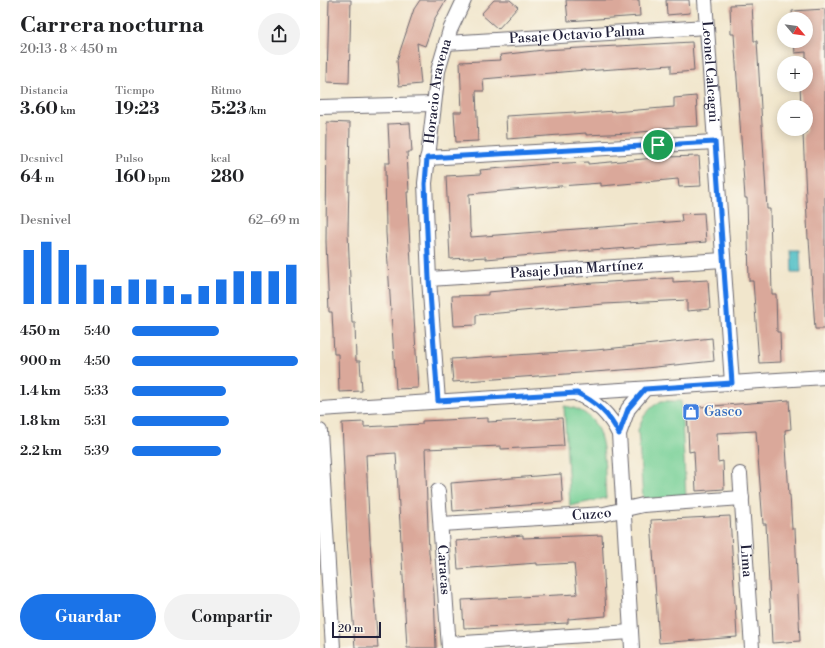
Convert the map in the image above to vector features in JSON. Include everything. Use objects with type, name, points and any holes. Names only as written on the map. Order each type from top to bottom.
[{"type":"street","name":"Horacio Aravena","points":[[438,401],[429,279],[425,184],[438,71],[455,16],[464,0]]},
{"type":"street","name":"Leonel Calcagni","points":[[705,0],[732,383]]},
{"type":"street","name":"Pasaje Octavio Palma","points":[[446,43],[707,27]]},
{"type":"street","points":[[320,107],[433,104]]},
{"type":"street","points":[[427,158],[715,142]]},
{"type":"street","name":"Pasaje Juan Martínez","points":[[429,279],[724,260]]},
{"type":"street","points":[[320,409],[645,389],[825,376]]},
{"type":"street","points":[[632,648],[619,434],[628,409],[645,389]]},
{"type":"street","points":[[577,393],[603,410],[619,434]]},
{"type":"street","points":[[320,433],[333,648]]},
{"type":"street","name":"Lima","points":[[740,474],[752,648]]},
{"type":"street","name":"Caracas","points":[[438,491],[449,646]]},
{"type":"street","name":"Cuzco","points":[[441,524],[604,514],[643,505],[742,498]]},
{"type":"street","points":[[449,646],[631,632]]},
{"type":"green space","points":[[661,401],[681,401],[686,498],[643,499],[638,430],[644,416],[652,407]]},
{"type":"green space","points":[[564,406],[579,410],[590,418],[597,428],[602,440],[604,454],[606,498],[570,506]]},
{"type":"water","points":[[791,250],[800,250],[801,273],[792,273]]},
{"type":"building","points":[[329,0],[351,0],[349,83],[327,82]]},
{"type":"building","points":[[420,0],[446,0],[435,18],[425,46],[417,43],[421,84],[399,86],[397,60],[414,9]]},
{"type":"building","points":[[494,0],[510,0],[518,7],[498,29],[481,14]]},
{"type":"building","points":[[566,0],[639,0],[640,16],[568,21]]},
{"type":"building","points":[[666,0],[689,0],[690,13],[667,15]]},
{"type":"building","points":[[752,4],[754,41],[757,41],[767,209],[770,209],[772,294],[776,294],[777,332],[780,332],[781,362],[759,363],[753,281],[749,281],[747,198],[745,198],[734,34],[731,34],[730,5]]},
{"type":"building","points":[[825,9],[825,329],[815,329],[808,239],[803,136],[813,136],[813,100],[801,100],[800,92],[813,92],[813,56],[806,56],[806,52],[795,53],[795,48],[813,48],[813,12],[792,11]]},
{"type":"building","points":[[692,42],[694,71],[671,73],[671,65],[585,70],[483,79],[484,91],[476,91],[478,141],[456,142],[454,112],[462,112],[460,62],[501,60],[500,55],[543,50]]},
{"type":"building","points":[[696,96],[698,126],[660,128],[661,130],[631,133],[586,135],[586,133],[507,139],[506,116],[575,112],[575,114],[614,112],[674,107],[674,98]]},
{"type":"building","points":[[327,122],[350,123],[348,233],[352,323],[355,323],[356,361],[360,361],[362,391],[339,392],[338,354],[334,354],[332,312],[329,312],[326,242]]},
{"type":"building","points":[[410,123],[412,152],[407,152],[409,192],[407,192],[418,388],[396,389],[386,233],[385,163],[390,163],[388,124]]},
{"type":"building","points":[[699,156],[701,186],[679,187],[678,179],[601,186],[601,183],[469,194],[470,228],[471,237],[682,221],[681,214],[704,213],[706,242],[486,259],[486,257],[450,259],[446,176],[481,174],[480,170],[547,164],[588,162],[588,164],[666,157]]},
{"type":"building","points":[[673,278],[673,282],[708,280],[710,309],[687,311],[687,300],[604,304],[476,315],[476,325],[454,326],[452,296],[488,295],[488,292]]},
{"type":"building","points":[[712,338],[714,361],[636,369],[453,382],[451,359],[596,350]]},
{"type":"building","points":[[789,400],[791,429],[785,430],[792,529],[795,529],[800,641],[772,643],[766,524],[763,524],[756,431],[717,433],[718,462],[723,461],[724,489],[696,491],[694,451],[689,452],[687,408]]},
{"type":"building","points":[[488,418],[488,422],[562,418],[564,446],[501,449],[501,446],[425,449],[429,553],[434,593],[436,648],[407,648],[396,453],[366,455],[370,540],[378,648],[355,648],[347,539],[342,423],[364,422],[364,427],[422,424],[422,421]]},
{"type":"building","points":[[561,474],[563,502],[453,511],[451,483]]},
{"type":"building","points":[[730,516],[737,637],[659,643],[651,520]]},
{"type":"building","points":[[523,535],[523,538],[602,535],[606,616],[568,619],[568,623],[464,628],[462,600],[577,594],[574,563],[537,565],[537,563],[458,569],[456,541]]},
{"type":"place","name":"Gasco","points":[[691,412]]},
{"type":"route","points":[[715,142],[732,383],[645,389],[628,409],[619,434],[610,417],[603,410],[595,403],[577,393],[438,401],[429,279],[425,184],[427,158],[658,145],[715,142]]}]
